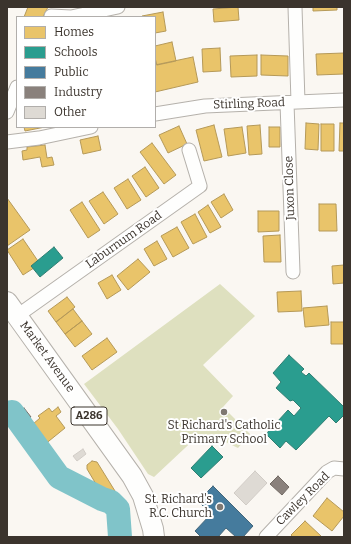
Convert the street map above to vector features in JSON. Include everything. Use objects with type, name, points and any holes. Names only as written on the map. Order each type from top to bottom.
[{"type":"main road","name":"Market Avenue","points":[[12,309],[132,476],[143,496],[154,537]]},
{"type":"street","points":[[76,16],[118,7]]},
{"type":"street","name":"Juxon Close","points":[[293,272],[293,102],[295,7]]},
{"type":"street","points":[[53,13],[66,16]]},
{"type":"street","points":[[7,112],[16,89]]},
{"type":"street","name":"Stirling Road","points":[[156,114],[205,106],[344,100]]},
{"type":"street","points":[[7,142],[39,138],[86,128]]},
{"type":"street","name":"Laburnum Road","points":[[12,309],[200,186],[188,150]]},
{"type":"street","name":"Cawley Road","points":[[266,537],[327,472],[334,468],[344,468]]},
{"type":"green space","points":[[220,284],[255,316],[203,365],[233,396],[223,407],[250,434],[238,448],[215,437],[200,434],[154,477],[148,474],[118,429],[84,384]]},
{"type":"building: Homes","points":[[28,7],[48,7],[44,16],[24,16]]},
{"type":"building: Homes","points":[[238,7],[239,20],[214,22],[213,9]]},
{"type":"building: Homes","points":[[313,7],[337,7],[337,10],[313,11]]},
{"type":"building: Homes","points":[[163,12],[166,31],[156,33],[156,16],[142,16]]},
{"type":"building: Homes","points":[[172,42],[176,61],[157,65],[156,46]]},
{"type":"building: Homes","points":[[220,48],[221,71],[203,72],[202,49]]},
{"type":"building: Homes","points":[[344,53],[344,74],[317,75],[316,54]]},
{"type":"building: Homes","points":[[257,55],[257,76],[231,77],[230,56]]},
{"type":"building: Homes","points":[[261,55],[288,56],[288,76],[261,75]]},
{"type":"building: Homes","points":[[193,57],[198,82],[156,92],[156,65]]},
{"type":"building: Homes","points":[[306,123],[319,124],[318,150],[305,149]]},
{"type":"building: Homes","points":[[340,123],[344,123],[344,151],[339,151]]},
{"type":"building: Homes","points":[[321,124],[334,124],[334,151],[321,151]]},
{"type":"building: Homes","points":[[214,125],[222,157],[204,161],[196,130]]},
{"type":"building: Homes","points":[[260,125],[262,154],[249,155],[247,126]]},
{"type":"building: Homes","points":[[179,126],[187,144],[168,153],[159,135]]},
{"type":"building: Homes","points":[[242,127],[246,153],[228,156],[224,129]]},
{"type":"building: Homes","points":[[269,127],[280,127],[280,147],[269,147]]},
{"type":"building: Homes","points":[[24,128],[40,128],[25,131]]},
{"type":"building: Homes","points":[[98,136],[101,150],[83,154],[80,140]]},
{"type":"building: Homes","points":[[152,143],[176,175],[164,184],[140,152]]},
{"type":"building: Homes","points":[[45,145],[47,158],[52,157],[54,165],[42,167],[40,157],[23,160],[22,151],[27,150],[27,147]]},
{"type":"building: Homes","points":[[145,167],[159,188],[146,197],[132,176]]},
{"type":"building: Homes","points":[[128,179],[141,200],[127,209],[114,188]]},
{"type":"building: Homes","points":[[103,192],[118,214],[104,224],[89,201]]},
{"type":"building: Homes","points":[[224,194],[233,210],[221,218],[211,202]]},
{"type":"building: Homes","points":[[7,198],[30,230],[7,246]]},
{"type":"building: Homes","points":[[82,202],[100,230],[88,238],[70,210]]},
{"type":"building: Homes","points":[[319,204],[336,204],[337,231],[319,231]]},
{"type":"building: Homes","points":[[208,205],[221,227],[210,233],[198,212]]},
{"type":"building: Homes","points":[[258,211],[279,211],[279,231],[258,232]]},
{"type":"building: Homes","points":[[195,214],[207,237],[193,244],[181,222]]},
{"type":"building: Homes","points":[[177,227],[189,248],[173,257],[161,236]]},
{"type":"building: Homes","points":[[280,235],[281,262],[264,262],[263,236]]},
{"type":"building: Homes","points":[[23,239],[40,264],[23,275],[7,250]]},
{"type":"building: Homes","points":[[157,241],[167,259],[154,266],[144,249]]},
{"type":"building: Homes","points":[[138,259],[150,272],[128,290],[117,276]]},
{"type":"building: Homes","points":[[344,265],[344,283],[333,284],[332,266]]},
{"type":"building: Homes","points":[[112,275],[121,290],[107,299],[98,283]]},
{"type":"building: Homes","points":[[301,291],[302,311],[278,312],[277,292]]},
{"type":"building: Homes","points":[[67,297],[75,307],[56,322],[48,311]]},
{"type":"building: Homes","points":[[327,306],[329,325],[305,327],[303,308]]},
{"type":"building: Homes","points":[[73,309],[82,321],[65,334],[56,322]]},
{"type":"building: Homes","points":[[82,321],[92,334],[75,347],[65,334]]},
{"type":"building: Homes","points":[[331,322],[344,322],[344,344],[331,344]]},
{"type":"building: Homes","points":[[107,338],[117,352],[92,370],[82,356]]},
{"type":"building: Homes","points":[[58,407],[61,412],[56,416],[65,428],[44,445],[40,440],[37,442],[30,433],[36,428],[33,424],[40,418],[38,416],[49,408],[52,412]]},
{"type":"building: Homes","points":[[92,461],[97,462],[115,491],[107,496],[103,491],[98,495],[92,487],[96,484],[87,469],[87,465]]},
{"type":"building: Homes","points":[[327,498],[344,512],[344,516],[332,531],[313,516]]},
{"type":"building: Homes","points":[[305,521],[321,536],[320,537],[293,537],[291,535]]},
{"type":"building: Schools","points":[[54,247],[63,258],[40,277],[31,266]]},
{"type":"building: Schools","points":[[289,355],[304,369],[301,372],[306,376],[309,373],[344,407],[344,415],[336,423],[329,416],[296,450],[286,441],[280,448],[266,434],[288,410],[294,416],[301,408],[293,400],[290,401],[276,388],[281,382],[273,373]]},
{"type":"building: Schools","points":[[212,446],[223,457],[201,478],[191,468]]},
{"type":"building: Public","name":"St. Richard's R.C. Church","points":[[213,486],[253,526],[243,537],[236,537],[226,528],[218,537],[201,537],[195,531],[211,514],[198,501]]},
{"type":"building: Industry","points":[[24,408],[31,417],[22,423],[16,414]]},
{"type":"building: Industry","points":[[278,476],[289,487],[282,495],[270,484]]},
{"type":"building: Other","points":[[83,449],[86,454],[77,461],[73,456]]},
{"type":"building: Other","points":[[255,471],[267,483],[246,505],[234,493]]},
{"type":"waterway","points":[[12,412],[59,477],[111,502],[118,509],[120,537]]},
{"type":"place","name":"St Richard's Catholic Primary School","points":[[224,412]]},
{"type":"place","name":"St. Richard's R.C. Church","points":[[220,507]]}]
